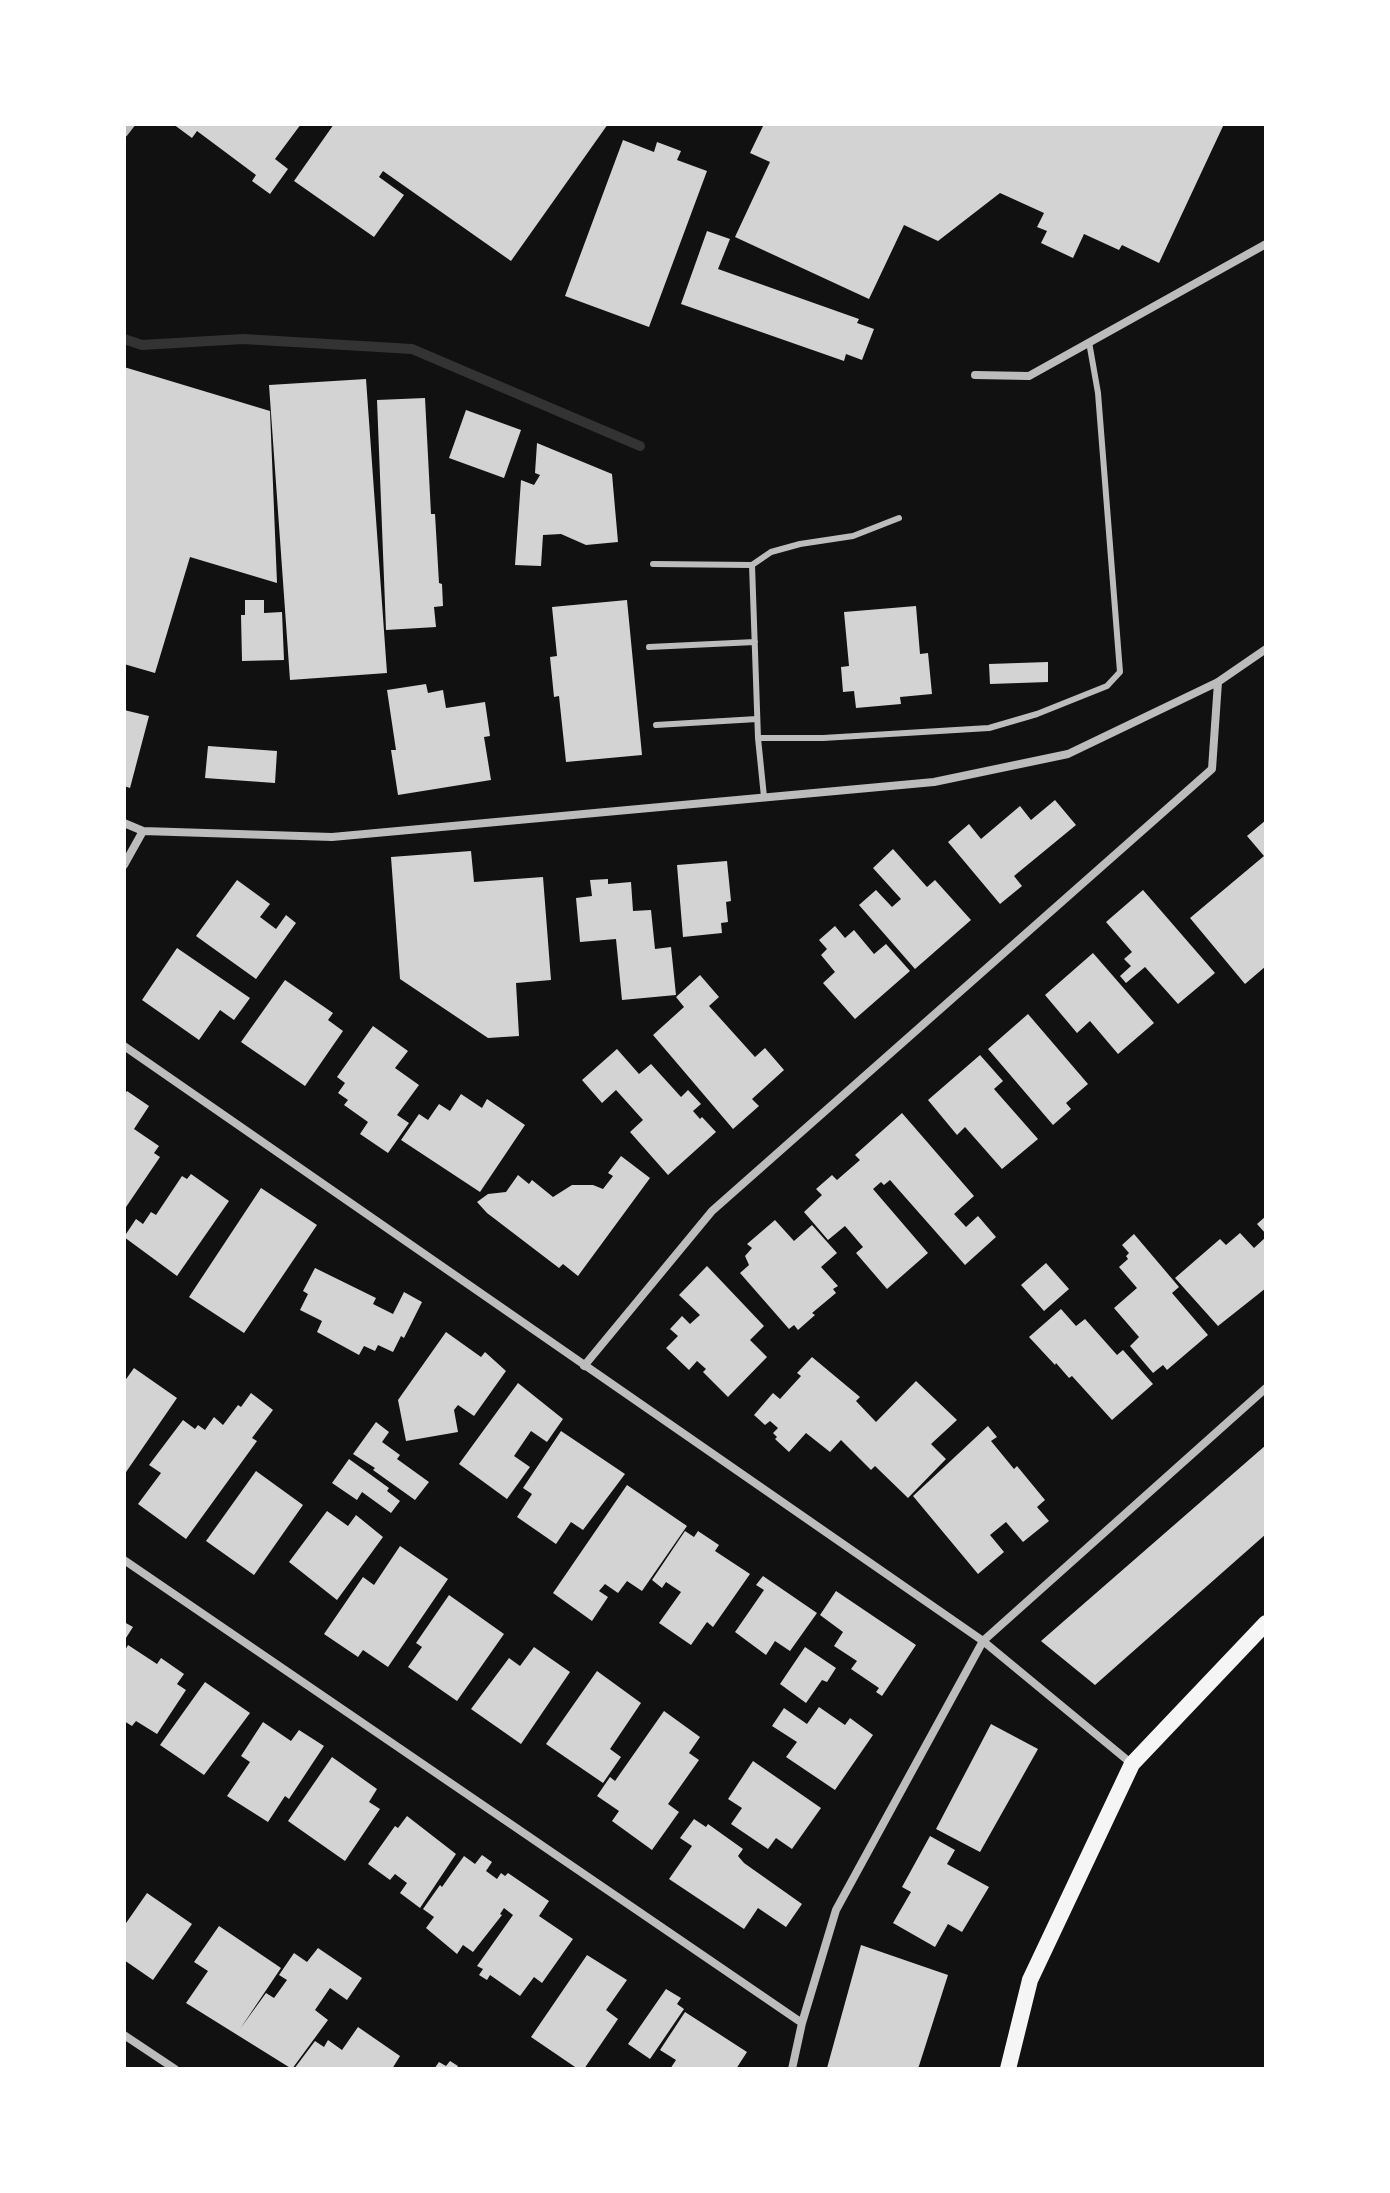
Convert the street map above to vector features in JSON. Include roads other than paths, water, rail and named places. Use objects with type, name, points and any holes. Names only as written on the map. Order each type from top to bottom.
[{"type":"main road","points":[[1008,2069],[1030,1980],[1132,1764],[1266,1623]]},
{"type":"street","points":[[124,133],[131,124]]},
{"type":"street","points":[[975,375],[1029,376],[1266,244]]},
{"type":"street","points":[[124,823],[143,831],[332,837],[934,782],[1068,754],[1218,682],[1266,649]]},
{"type":"street","points":[[584,1366],[712,1211],[1212,769],[1218,682]]},
{"type":"street","points":[[124,865],[143,831]]},
{"type":"street","points":[[124,1046],[983,1641],[1132,1764]]},
{"type":"street","points":[[792,2069],[802,2023],[836,1910],[983,1641],[1266,1388]]},
{"type":"street","points":[[124,1560],[802,2023]]},
{"type":"street","points":[[124,2035],[175,2069]]},
{"type":"lane","points":[[758,738],[823,738],[989,728],[1037,714],[1107,686],[1120,672],[1098,393],[1089,342]]},
{"type":"lane","points":[[653,564],[752,565],[771,552],[853,536],[899,518]]},
{"type":"lane","points":[[752,565],[757,719],[764,797]]},
{"type":"lane","points":[[649,647],[755,642]]},
{"type":"lane","points":[[656,725],[757,719]]},
{"type":"waterway","points":[[124,339],[142,345],[243,339],[412,349],[640,446]]}]
